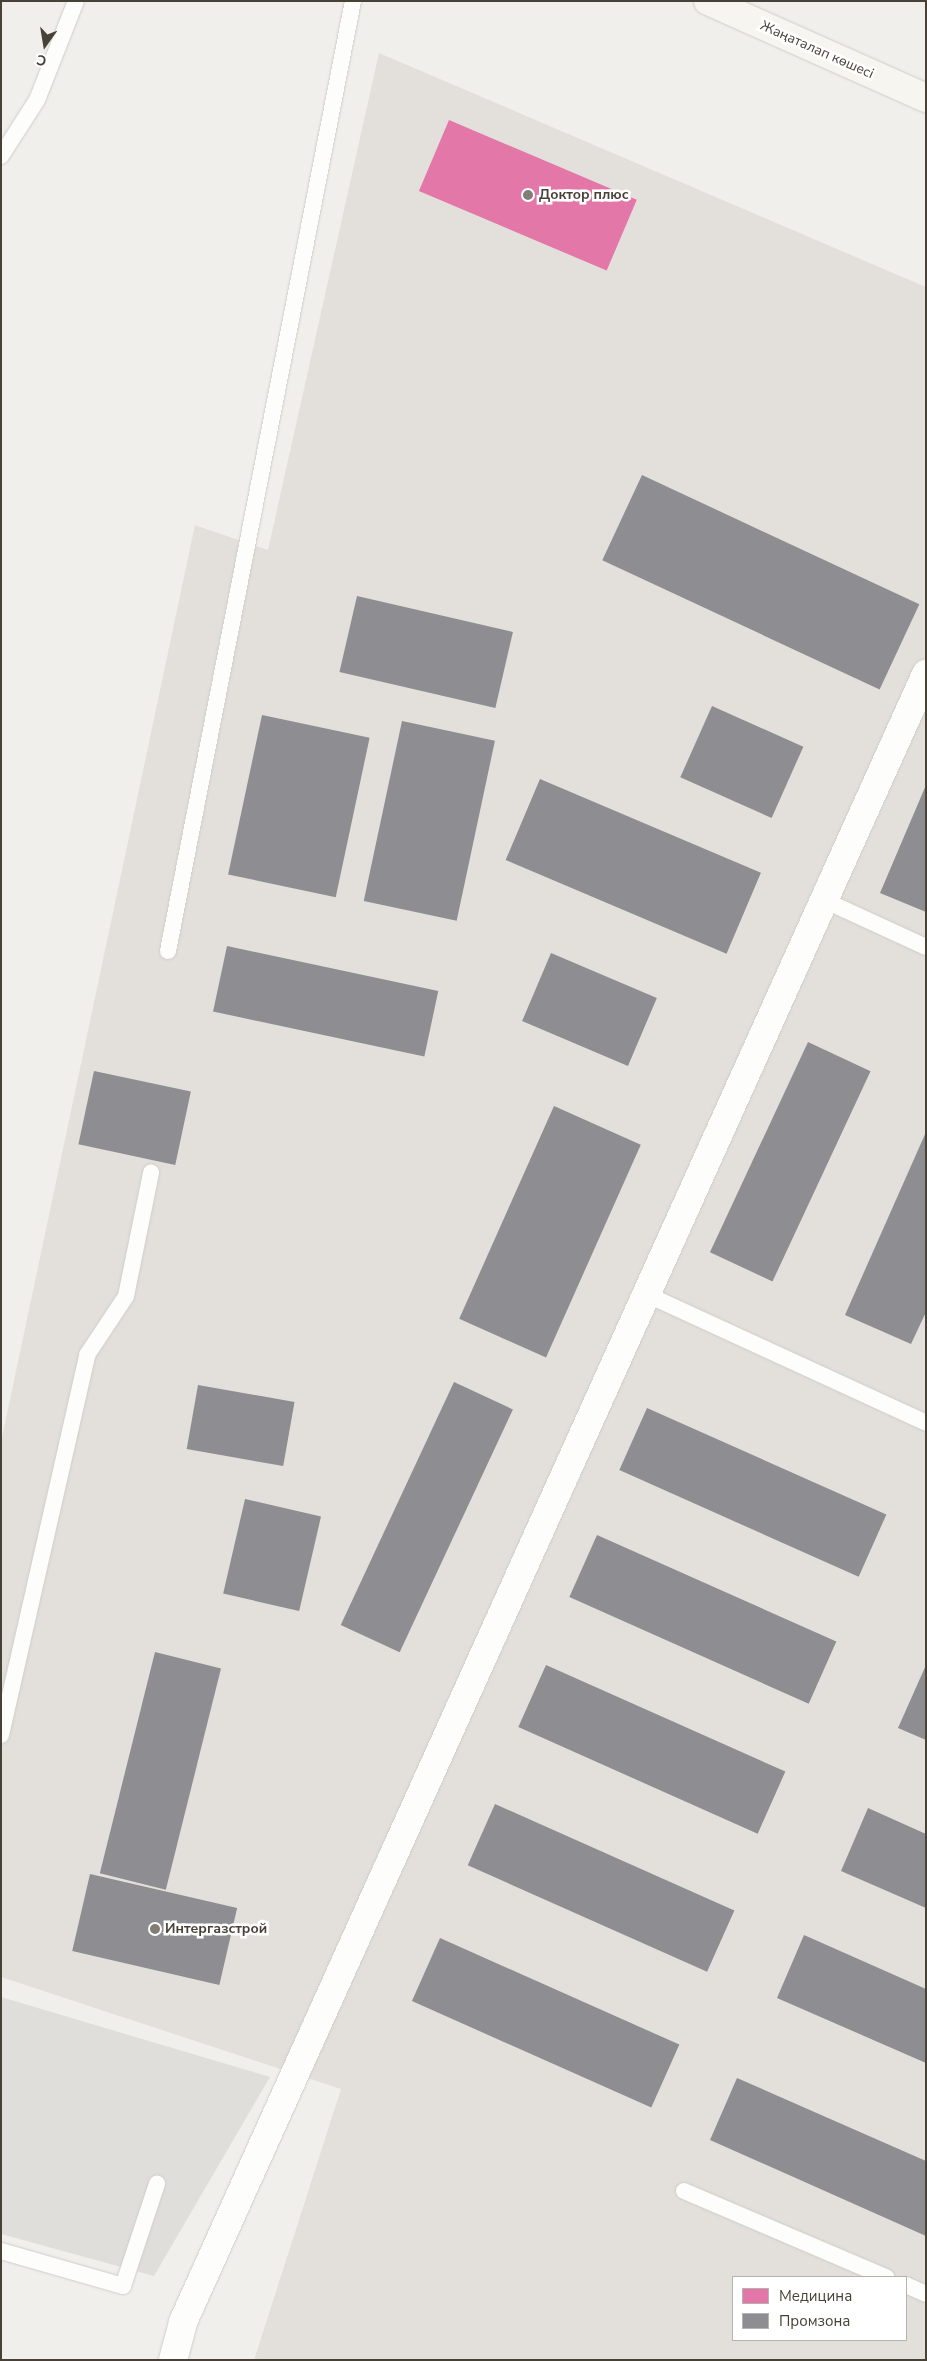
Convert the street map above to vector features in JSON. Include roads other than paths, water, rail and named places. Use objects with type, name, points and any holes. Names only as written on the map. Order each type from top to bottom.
[{"type":"main road","name":"Жаңаталап көшесі","points":[[708,1],[926,98]]},
{"type":"street","points":[[173,2360],[183,2322],[926,674]]},
{"type":"lane","points":[[1,156],[37,100],[76,1]]},
{"type":"lane","points":[[168,951],[352,1]]},
{"type":"lane","points":[[824,900],[926,947]]},
{"type":"lane","points":[[1,1735],[87,1355],[126,1296],[151,1173]]},
{"type":"lane","points":[[646,1294],[926,1423]]},
{"type":"lane","points":[[1,2251],[124,2286],[157,2184]]},
{"type":"lane","points":[[684,2191],[884,2276]]},
{"type":"lane","points":[[907,2286],[926,2294]]},
{"type":"place","name":"Доктор плюс","points":[[528,195]]},
{"type":"place","name":"Интергазстрой","points":[[155,1929]]}]
